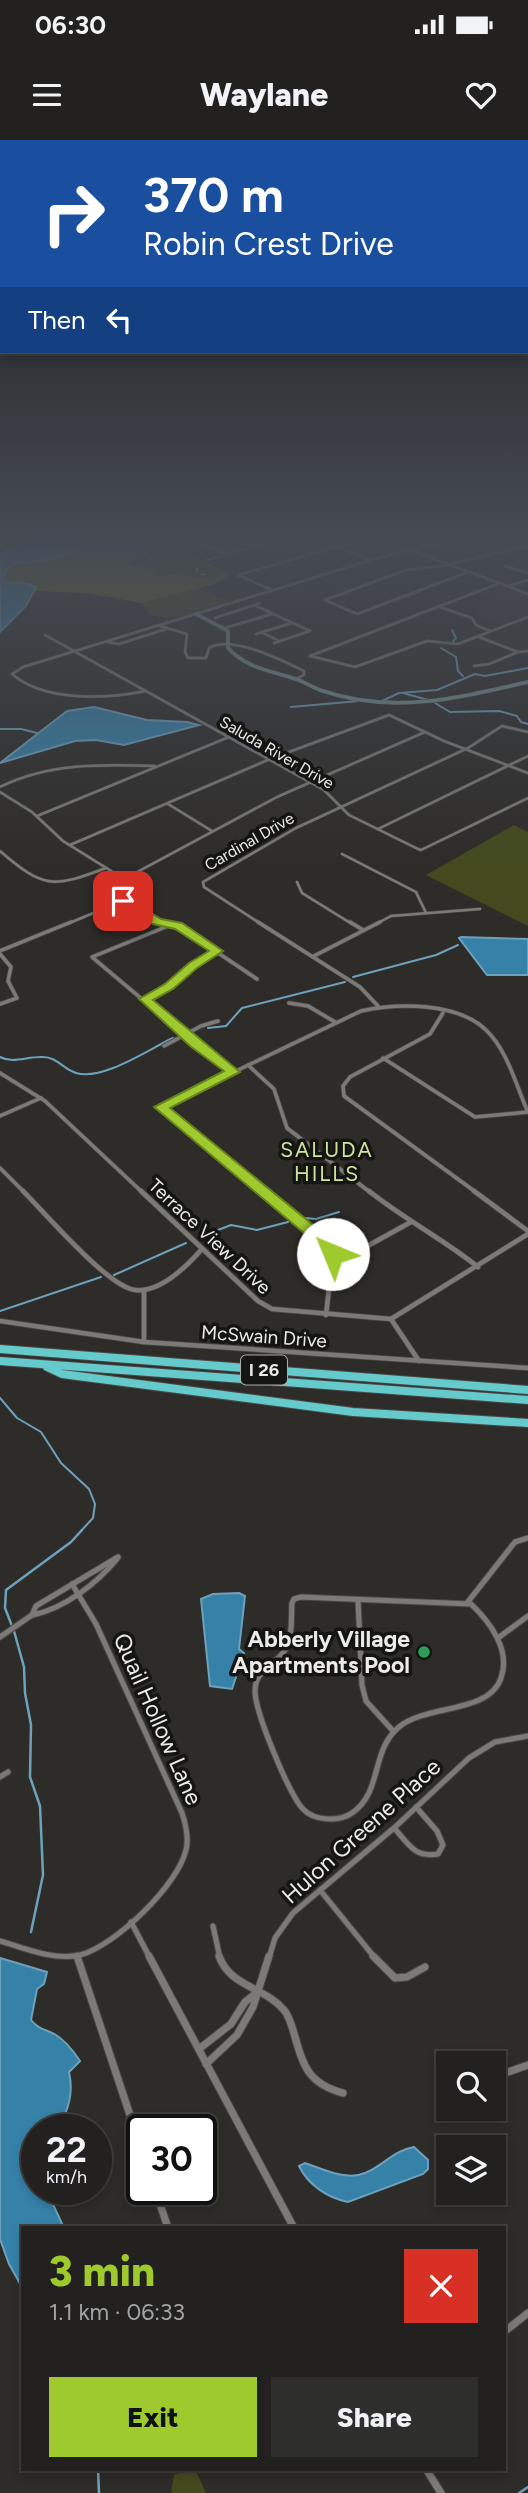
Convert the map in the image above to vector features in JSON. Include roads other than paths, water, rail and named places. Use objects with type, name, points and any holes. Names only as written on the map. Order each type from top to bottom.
[{"type":"highway","name":"I 26","points":[[0,1349],[528,1390]]},
{"type":"highway","name":"I 26","points":[[0,1361],[528,1400]]},
{"type":"highway","points":[[41,1364],[62,1374],[404,1417],[528,1423]]},
{"type":"street","name":"Saluda River Drive","points":[[68,648],[270,759],[329,794],[339,807],[421,850],[528,798]]},
{"type":"street","points":[[89,648],[18,669],[12,677],[34,687],[79,694],[119,696],[146,691]]},
{"type":"street","points":[[186,648],[185,654],[190,659],[204,659],[209,655],[211,648]]},
{"type":"street","points":[[230,648],[234,655],[270,673],[296,679],[326,691],[390,702],[433,702],[528,682]]},
{"type":"street","points":[[246,648],[303,671],[304,674],[296,679]]},
{"type":"street","points":[[332,648],[310,656],[355,667],[408,648]]},
{"type":"street","points":[[507,648],[528,652]]},
{"type":"street","points":[[474,666],[489,664],[518,652]]},
{"type":"street","points":[[70,845],[270,759],[385,715],[392,715],[426,732],[528,773]]},
{"type":"street","name":"Cardinal Drive","points":[[378,1006],[360,987],[204,887],[203,882],[296,828],[468,748],[502,726],[528,732]]},
{"type":"street","points":[[126,878],[309,782],[426,732]]},
{"type":"street","points":[[37,816],[230,737]]},
{"type":"street","points":[[377,829],[528,756]]},
{"type":"street","points":[[0,787],[16,779],[85,764],[163,765]]},
{"type":"street","points":[[0,792],[37,816],[70,845],[126,878],[134,890],[131,896],[123,901],[0,953],[11,967],[8,981],[17,998],[2,1004]]},
{"type":"street","points":[[167,804],[212,831]]},
{"type":"street","points":[[0,851],[20,868],[50,884],[67,883],[106,868]]},
{"type":"street","points":[[342,854],[416,892],[426,913]]},
{"type":"street","points":[[298,881],[302,893],[364,930]]},
{"type":"street","points":[[123,901],[145,916],[168,926]]},
{"type":"street","points":[[313,956],[391,916],[480,909]]},
{"type":"street","points":[[234,1072],[186,1036],[92,957],[168,926],[178,926],[257,979]]},
{"type":"street","points":[[145,999],[169,987],[193,965],[217,951]]},
{"type":"street","points":[[289,1003],[308,1006],[336,1023]]},
{"type":"street","points":[[326,1315],[333,1254],[328,1245],[161,1107],[361,1011],[378,1006],[418,1007],[475,1021],[488,1031],[528,1112],[475,1117],[383,1058]]},
{"type":"street","points":[[419,1361],[391,1319],[528,1232],[344,1096],[343,1086],[349,1077],[430,1034],[443,1013]]},
{"type":"street","points":[[164,1046],[218,1021]]},
{"type":"street","points":[[248,1065],[274,1088],[279,1100],[280,1118],[287,1128],[411,1222],[452,1246],[478,1266]]},
{"type":"street","name":"Terrace View Drive","points":[[0,1073],[41,1097],[265,1306],[280,1311],[391,1319]]},
{"type":"street","points":[[0,1116],[41,1097]]},
{"type":"street","points":[[0,1168],[111,1279],[127,1287],[144,1290],[183,1268],[202,1249]]},
{"type":"street","points":[[333,1254],[362,1249],[411,1222]]},
{"type":"street","points":[[144,1290],[144,1342]]},
{"type":"street","name":"McSwain Drive","points":[[0,1321],[144,1342],[528,1368]]},
{"type":"street","points":[[467,1603],[515,1542],[524,1537],[528,1538]]},
{"type":"street","points":[[2,1635],[32,1615],[43,1614],[78,1592],[110,1569],[118,1557],[104,1563],[37,1606],[32,1615]]},
{"type":"street","name":"Quail Hollow Lane","points":[[72,1584],[96,1624],[187,1828],[187,1849],[179,1869],[131,1922],[99,1946],[77,1956]]},
{"type":"street","points":[[294,1599],[358,1600],[467,1603],[484,1615],[498,1638],[504,1670],[499,1687],[491,1695],[478,1702],[414,1717],[394,1732],[385,1743],[367,1798],[360,1807],[334,1821],[316,1818],[303,1810],[261,1720],[255,1700],[257,1679],[262,1671],[286,1650],[294,1599]]},
{"type":"street","points":[[358,1600],[362,1685],[366,1701],[394,1732]]},
{"type":"street","points":[[498,1638],[528,1616]]},
{"type":"street","name":"Hulon Greene Place","points":[[206,2064],[237,2035],[253,2007],[275,1938],[293,1913],[394,1828],[479,1751],[503,1739],[528,1736]]},
{"type":"street","points":[[0,1777],[8,1772]]},
{"type":"street","points":[[394,1828],[416,1852],[432,1857],[441,1851],[442,1838],[416,1807]]},
{"type":"street","points":[[320,1890],[380,1966],[393,1977],[405,1978],[425,1967]]},
{"type":"street","points":[[131,1922],[293,2226]]},
{"type":"street","points":[[214,1926],[215,1948],[223,1966],[241,1984],[257,1992],[288,2015],[310,2078],[322,2088],[343,2094]]},
{"type":"street","points":[[0,1941],[77,1956],[130,2114]]},
{"type":"street","name":"Hulon Greene Place","points":[[199,2049],[231,2024],[257,1992]]},
{"type":"street","points":[[506,2073],[528,2065]]},
{"type":"street","points":[[161,2205],[168,2226]]},
{"type":"street","points":[[506,2330],[528,2313]]},
{"type":"street","points":[[427,2471],[441,2493]]},
{"type":"water","points":[[94,707],[147,720],[199,725],[124,745],[96,740],[75,741],[0,763],[67,711]]},
{"type":"water","points":[[459,938],[528,939],[528,975],[487,975]]},
{"type":"water","points":[[239,1593],[245,1596],[239,1649],[244,1653],[232,1689],[210,1686],[201,1599],[213,1594]]},
{"type":"water","points":[[0,1958],[47,1972],[44,1984],[37,1989],[31,2020],[63,2040],[80,2061],[69,2072],[71,2087],[65,2114],[21,2114],[21,2205],[53,2205],[63,2226],[21,2226],[21,2285],[9,2264],[0,2239]]},
{"type":"water","points":[[414,2147],[428,2160],[428,2169],[423,2174],[348,2202],[319,2190],[299,2166],[305,2163],[335,2173],[358,2175],[371,2170],[400,2151]]},
{"type":"waterway","points":[[441,648],[456,657],[458,671],[463,676]]},
{"type":"waterway","points":[[382,701],[399,693],[437,690],[475,674],[485,676],[528,668]]},
{"type":"waterway","points":[[403,693],[428,700]]},
{"type":"waterway","points":[[291,707],[359,701]]},
{"type":"waterway","points":[[435,703],[450,712],[499,711],[517,716],[521,722],[528,724]]},
{"type":"waterway","points":[[0,729],[21,729],[37,733]]},
{"type":"waterway","points":[[353,977],[436,955],[458,945]]},
{"type":"waterway","points":[[208,1028],[226,1026],[242,1008],[345,982]]},
{"type":"waterway","points":[[0,1057],[10,1060],[48,1058],[71,1071],[87,1074],[112,1068],[173,1038]]},
{"type":"waterway","points":[[305,1218],[316,1219],[339,1212]]},
{"type":"waterway","points":[[200,1237],[231,1225],[257,1230],[288,1222]]},
{"type":"waterway","points":[[114,1275],[186,1243]]},
{"type":"waterway","points":[[0,1311],[101,1277]]},
{"type":"waterway","points":[[0,1398],[17,1418],[41,1432],[61,1463],[89,1489],[95,1504],[93,1518],[80,1532]]},
{"type":"waterway","points":[[12,1626],[5,1608],[6,1590],[71,1542],[82,1530]]},
{"type":"waterway","points":[[14,1631],[24,1667],[25,1693],[31,1725],[30,1777],[40,1806],[43,1875],[31,1932]]},
{"type":"waterway","points":[[98,2471],[99,2493]]},
{"type":"waterway","points":[[519,2493],[528,2487]]},
{"type":"place","name":"Abberly Village Apartments Pool","points":[[424,1652]]},
{"type":"district","name":"SALUDA HILLS","points":[[327,1162]]}]
